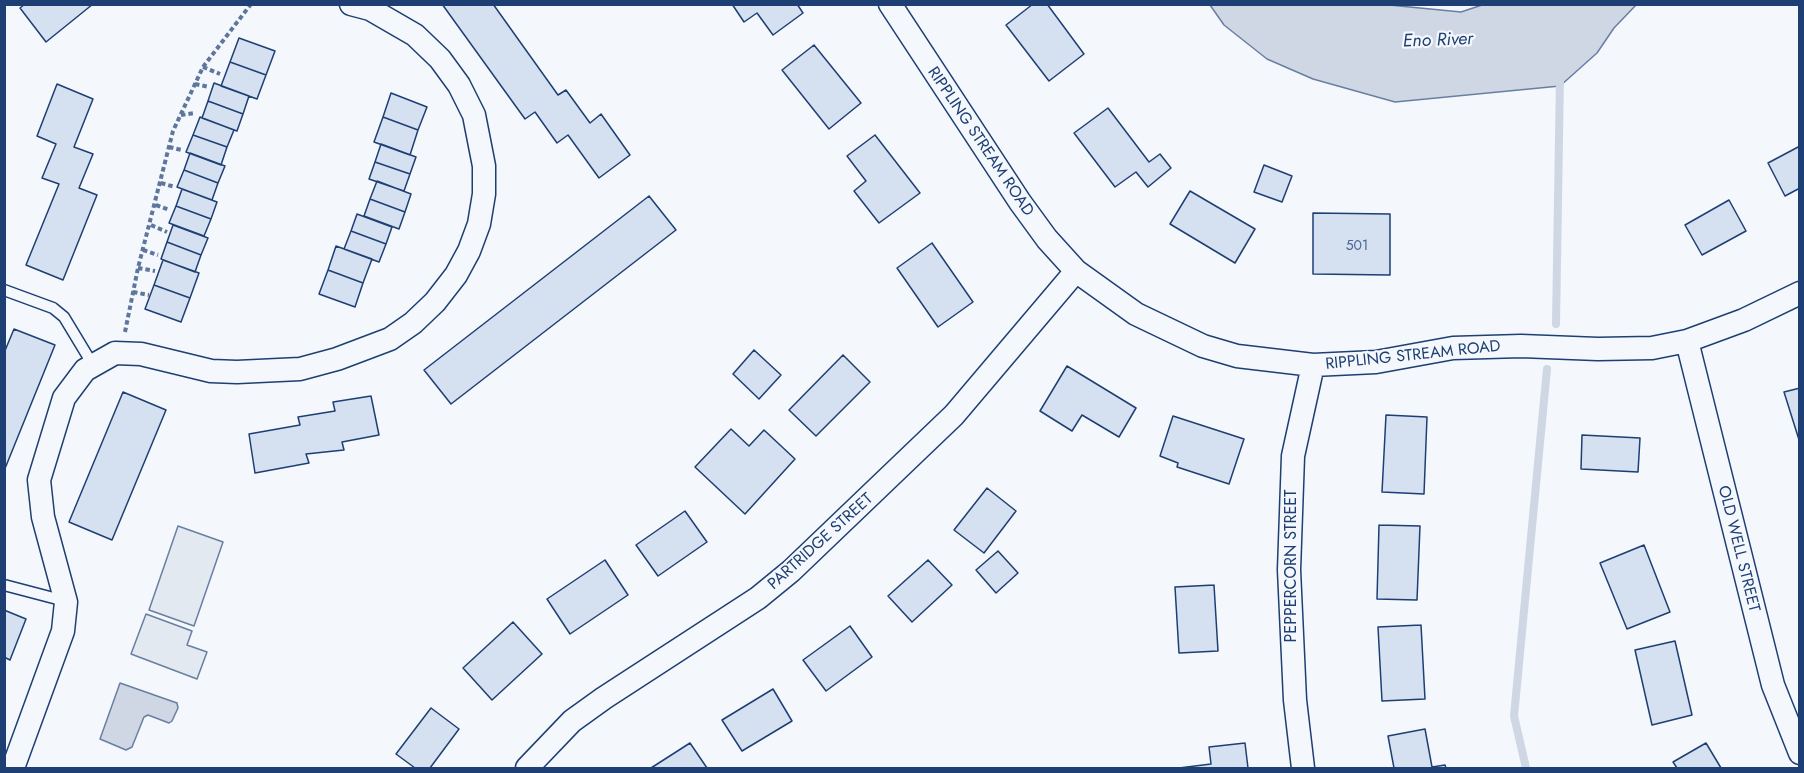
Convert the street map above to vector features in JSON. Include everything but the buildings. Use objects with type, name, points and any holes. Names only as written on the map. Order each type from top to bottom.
[{"type":"street","points":[[13,768],[63,631],[66,602],[43,517],[39,480],[64,398],[85,370],[115,353],[124,353],[141,354],[212,371],[272,372],[300,369],[364,350],[390,339],[421,316],[456,275],[480,224],[484,194],[484,166],[474,115],[459,85],[440,59],[415,35],[370,9],[351,4]]},
{"type":"street","name":"RIPPLING STREAM ROAD","points":[[890,4],[1020,202],[1047,239],[1076,271],[1136,314],[1203,346],[1237,356],[1313,365],[1376,363],[1454,348],[1521,346],[1652,348],[1688,341],[1744,320],[1800,293]]},
{"type":"street","name":"PARTRIDGE STREET","points":[[527,768],[572,721],[758,598],[791,571],[954,415],[1076,271]]},
{"type":"street","name":"OLD WELL STREET","points":[[1688,341],[1773,685],[1798,747]]},
{"type":"street","name":"PEPPERCORN STREET","points":[[1303,768],[1295,700],[1289,570],[1293,456],[1313,365]]},
{"type":"lane","points":[[4,290],[54,308],[64,317],[93,365]]},
{"type":"lane","points":[[4,585],[66,602]]},
{"type":"path","points":[[124,353],[123,343],[142,250],[151,225],[180,116],[203,67],[251,4]]},
{"type":"path","points":[[203,67],[220,74]]},
{"type":"path","points":[[195,84],[209,87]]},
{"type":"path","points":[[180,116],[195,113]]},
{"type":"path","points":[[170,147],[183,150]]},
{"type":"path","points":[[161,183],[175,187]]},
{"type":"path","points":[[156,205],[170,210]]},
{"type":"path","points":[[151,225],[167,232]]},
{"type":"path","points":[[142,250],[158,255]]},
{"type":"path","points":[[138,267],[155,271]]},
{"type":"path","points":[[133,292],[149,295]]},
{"type":"shaded area","points":[[178,526],[223,542],[194,626],[149,610]]},
{"type":"shaded area","points":[[146,614],[192,631],[187,645],[207,652],[197,679],[131,654]]},
{"type":"water","name":"Eno River","points":[[1379,4],[1461,12],[1485,4],[1636,5],[1614,28],[1597,53],[1560,86],[1395,102],[1313,79],[1267,59],[1224,25],[1210,5]]},
{"type":"water","points":[[120,683],[177,703],[178,708],[169,723],[148,715],[144,717],[132,747],[126,750],[100,739]]},
{"type":"waterway","points":[[1556,324],[1560,76]]},
{"type":"waterway","points":[[1526,768],[1514,716],[1547,369]]}]
